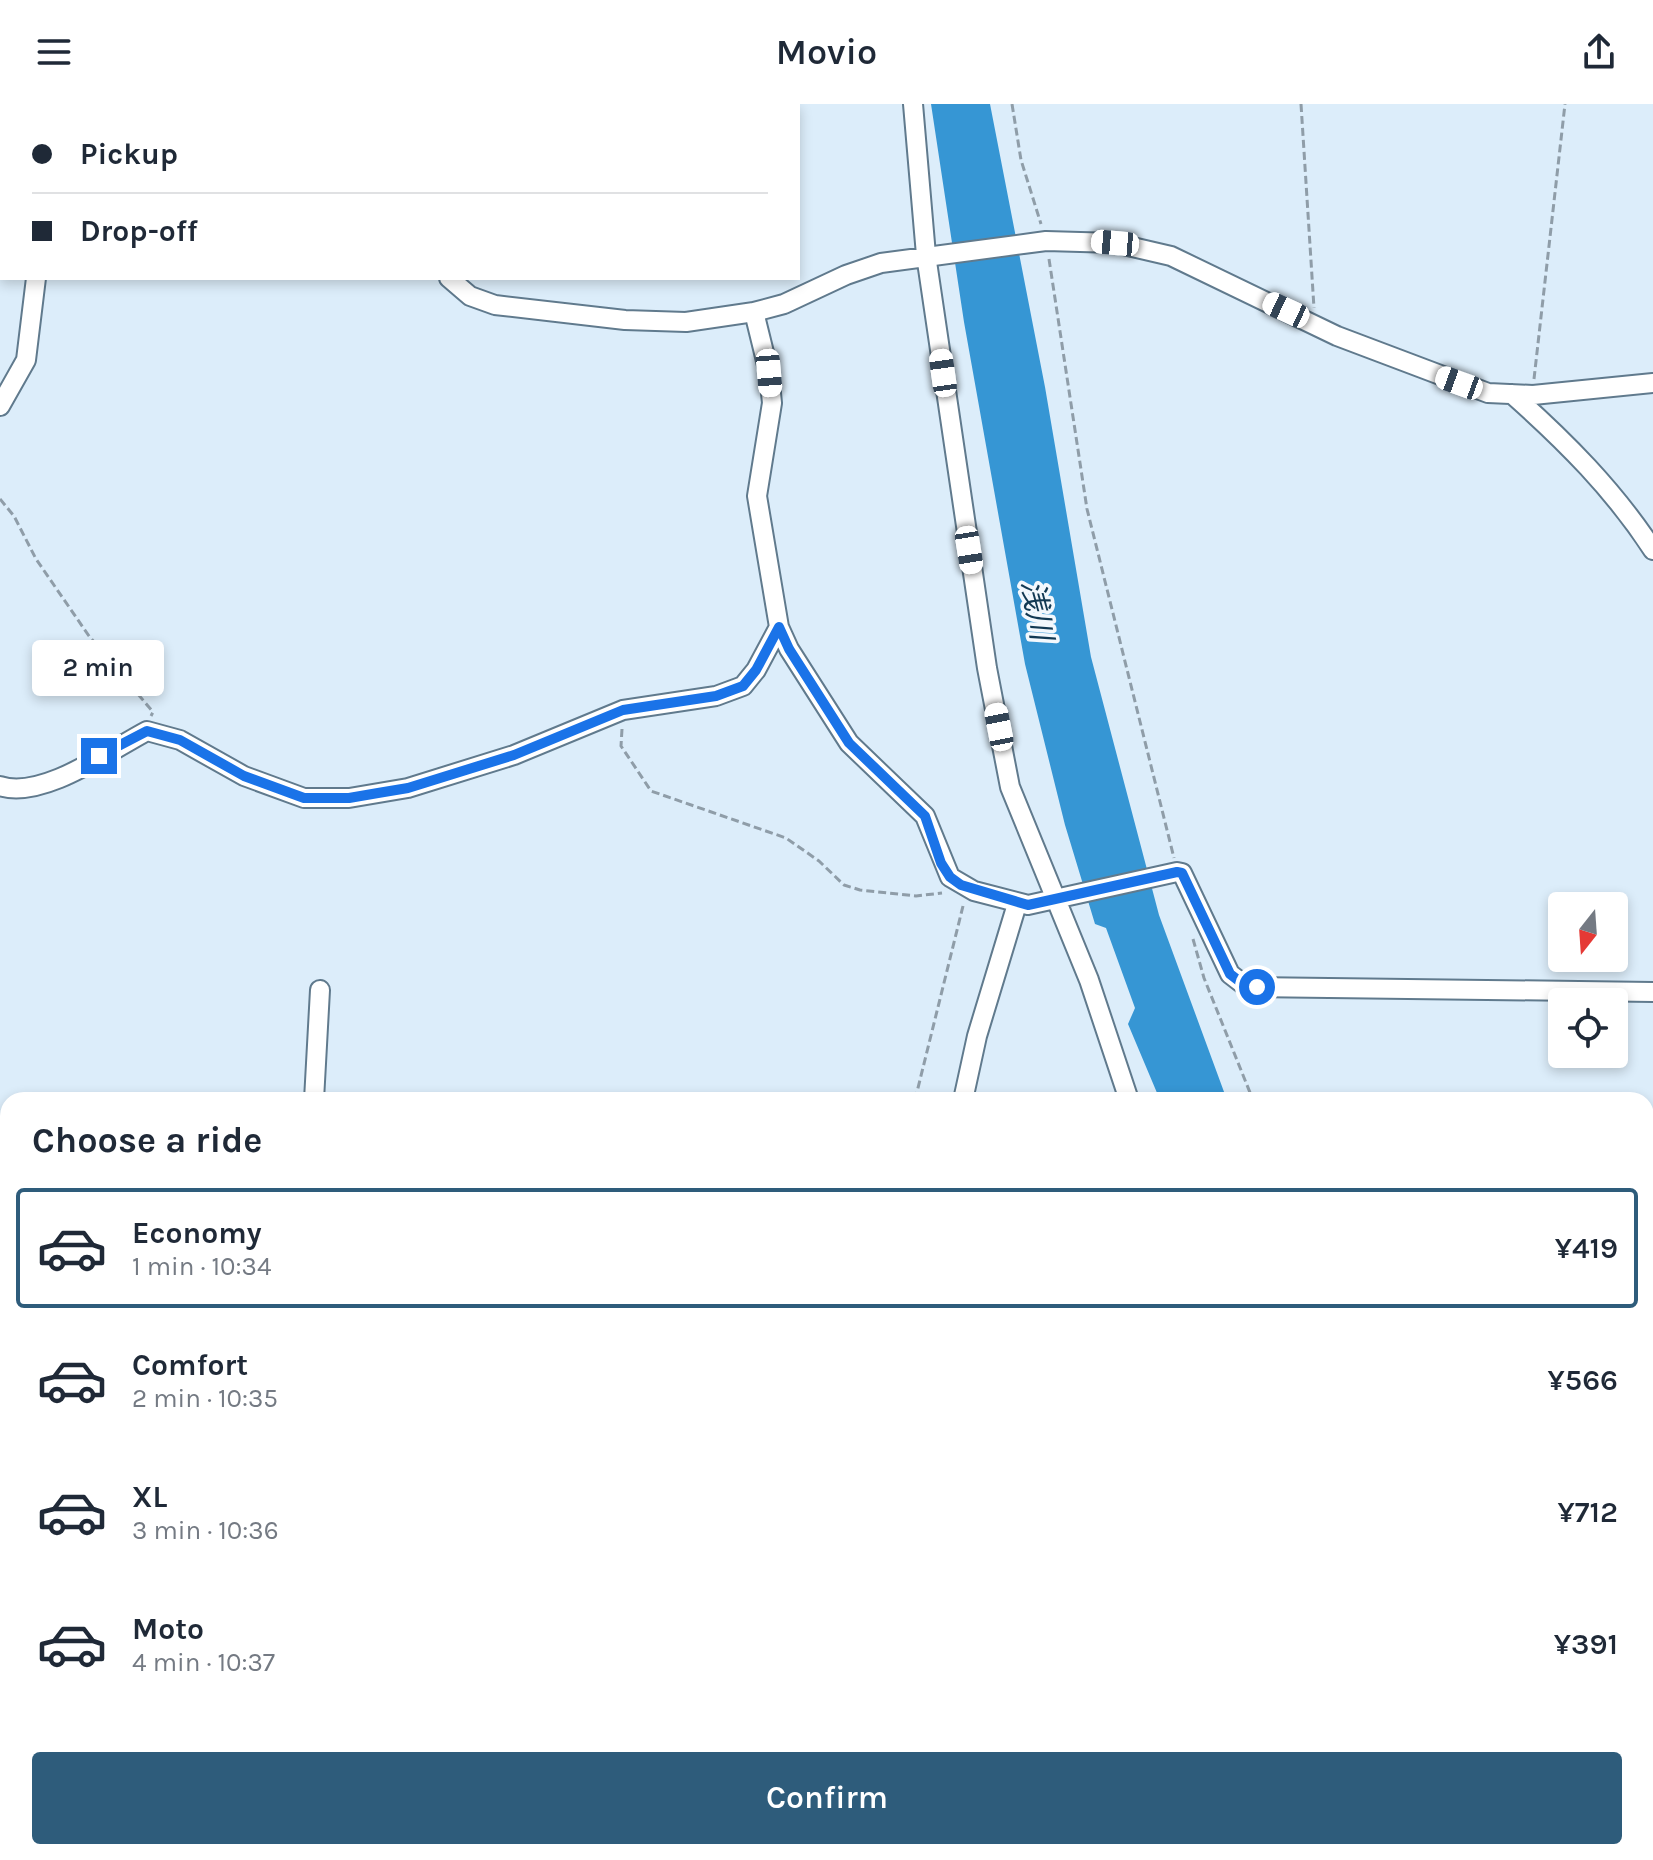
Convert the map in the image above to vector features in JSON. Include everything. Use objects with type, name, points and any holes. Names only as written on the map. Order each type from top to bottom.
[{"type":"street","points":[[913,104],[930,255],[987,668],[1010,787],[1060,897],[1126,1092]]},
{"type":"street","points":[[451,280],[470,296],[495,305],[574,315],[686,322],[754,312],[784,304],[846,275],[881,263],[1039,242],[1115,243],[1171,256],[1337,336],[1488,393],[1533,395],[1653,383]]},
{"type":"street","points":[[0,406],[26,360],[36,280]]},
{"type":"street","points":[[754,312],[769,373],[772,403],[757,496],[779,627],[789,649],[849,743],[925,816],[941,863],[950,877],[964,887],[1017,904],[1038,904],[1170,874],[1186,877],[1230,974],[1243,984],[1257,987],[1653,992]]},
{"type":"street","points":[[1512,394],[1572,448],[1635,522],[1653,550]]},
{"type":"street","points":[[0,786],[12,790],[29,789],[50,782],[147,731],[180,740],[269,787],[304,798],[349,798],[408,788],[514,755],[623,710],[716,696],[743,686],[756,670],[779,627]]},
{"type":"street","points":[[965,1092],[977,1036],[1017,904]]},
{"type":"street","points":[[314,1092],[320,990]]},
{"type":"path","points":[[1012,104],[1087,509],[1170,874]]},
{"type":"path","points":[[1301,104],[1315,323]]},
{"type":"path","points":[[1533,395],[1565,104]]},
{"type":"path","points":[[0,499],[14,516],[36,559],[89,636],[145,699],[153,712],[147,731]]},
{"type":"path","points":[[623,710],[621,746],[651,791],[786,838],[819,861],[844,885],[860,890],[916,896],[964,887],[917,1092]]},
{"type":"path","points":[[1189,928],[1204,978],[1250,1092]]},
{"type":"water","name":"浅川","points":[[931,104],[990,104],[1045,387],[1091,657],[1159,915],[1224,1092],[1157,1092],[1128,1024],[1135,1008],[1106,928],[1095,924],[1065,825],[1025,664],[964,322]]},
{"type":"route","points":[[99,756],[147,731],[180,740],[244,776],[304,798],[349,798],[408,788],[514,755],[623,710],[716,696],[743,686],[756,670],[779,627],[789,649],[849,743],[925,816],[941,863],[950,877],[974,891],[1028,905],[1182,873],[1230,974],[1243,984],[1257,987]]}]
